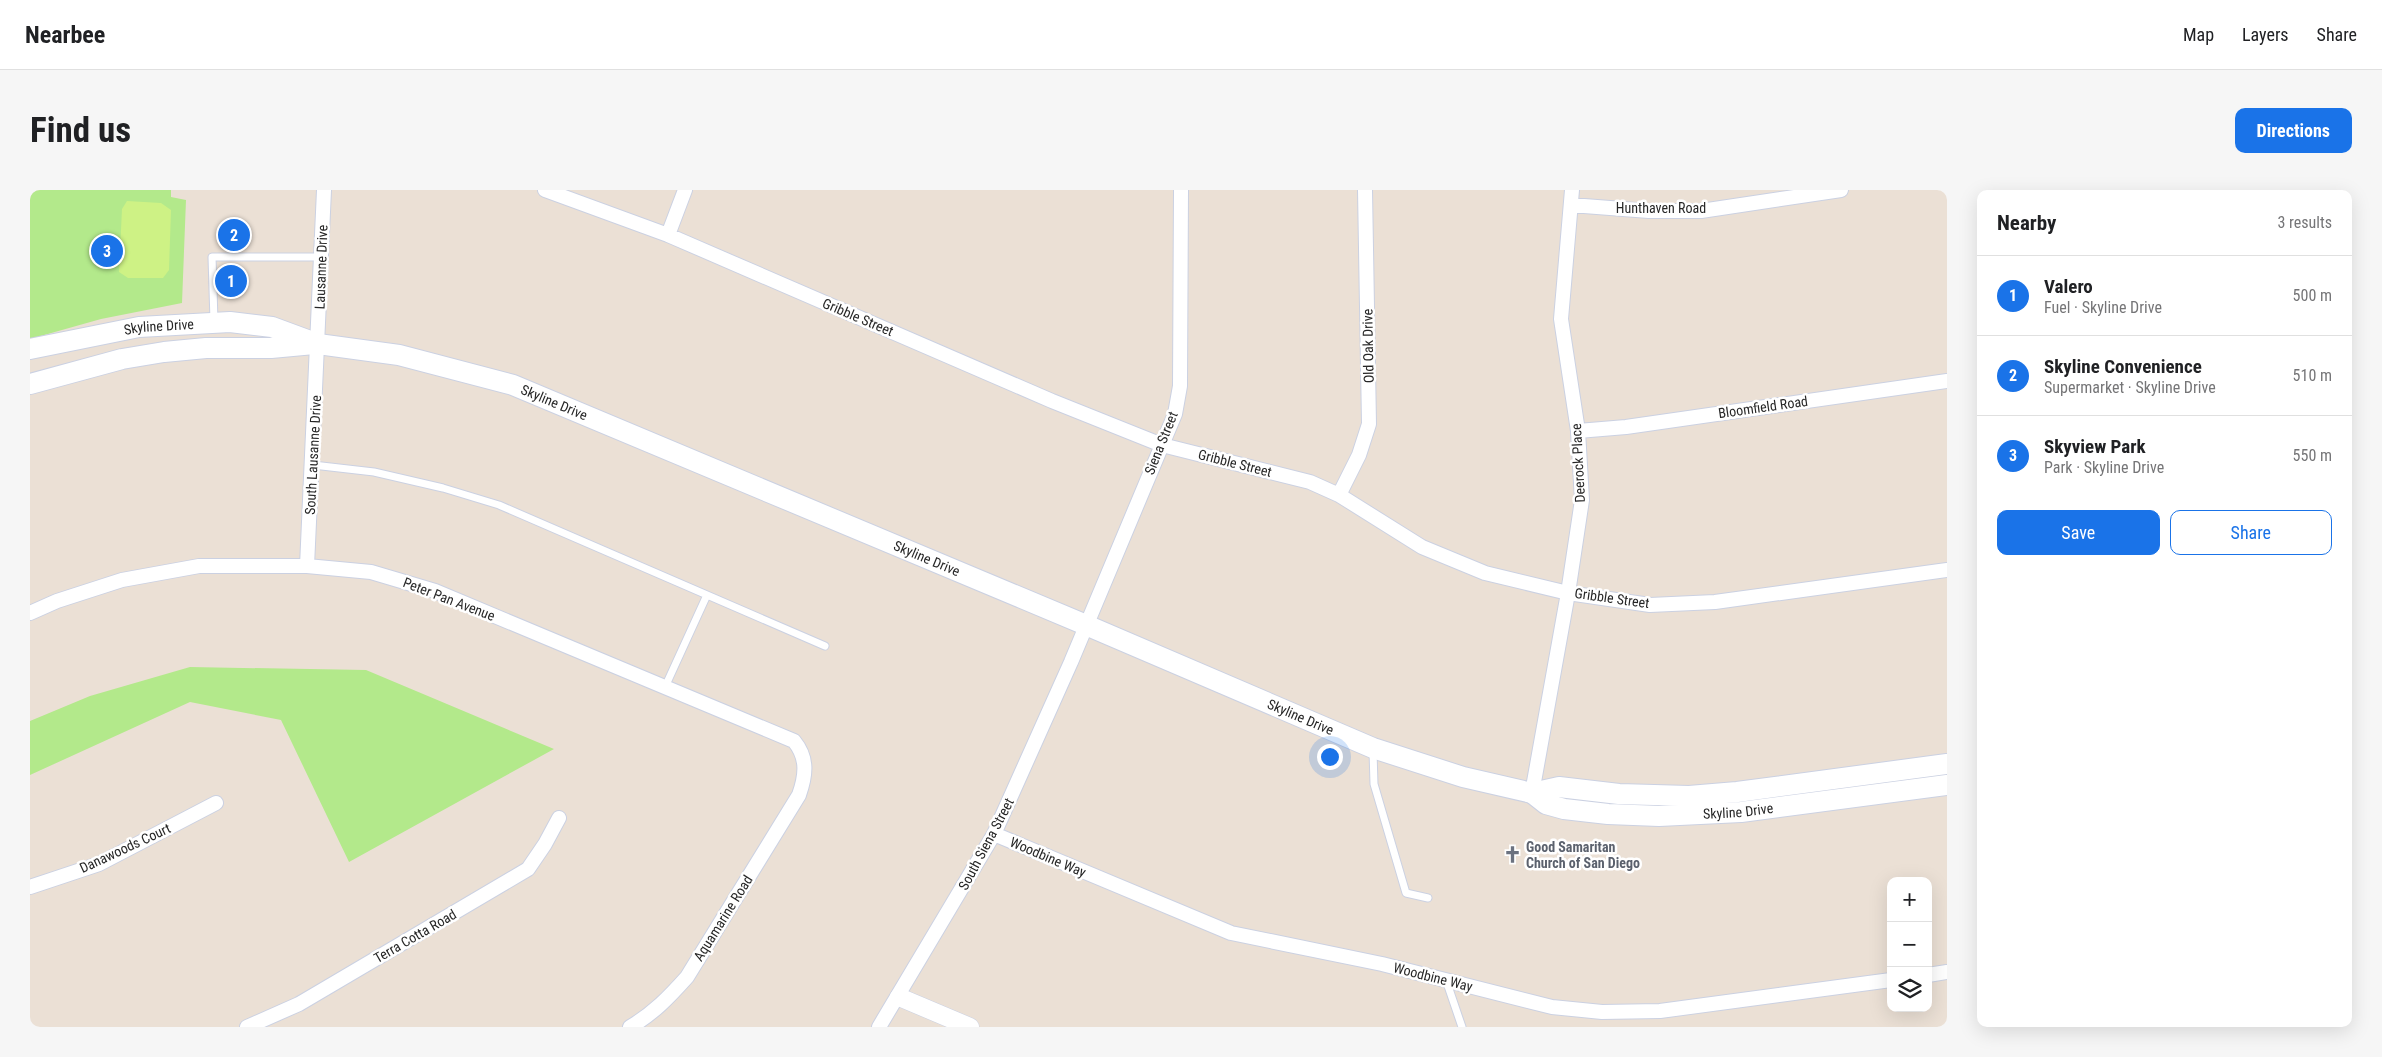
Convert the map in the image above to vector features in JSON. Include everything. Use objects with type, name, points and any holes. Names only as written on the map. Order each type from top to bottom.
[{"type":"main road","name":"Skyline Drive","points":[[30,349],[139,327],[214,321],[272,327],[318,344],[399,355],[513,385],[1086,625],[1373,748],[1463,776],[1532,793],[1546,804],[1564,809],[1608,814],[1667,816],[1742,812],[1947,785]]},
{"type":"main road","name":"Skyline Drive","points":[[30,384],[122,359],[164,352],[206,348],[271,348],[318,344]]},
{"type":"main road","name":"Skyline Drive","points":[[1532,793],[1559,787],[1619,794],[1689,796],[1737,792],[1947,764]]},
{"type":"street","name":"Lausanne Drive","points":[[318,344],[324,190]]},
{"type":"street","name":"Gribble Street","points":[[545,190],[668,235],[1046,398],[1162,445],[1310,482],[1339,495],[1422,547],[1485,573],[1568,593],[1650,605],[1715,602],[1947,570]]},
{"type":"street","points":[[668,235],[685,190]]},
{"type":"street","name":"Siena Street","points":[[1086,625],[1175,414],[1180,386],[1181,190]]},
{"type":"street","name":"Old Oak Drive","points":[[1339,495],[1359,454],[1369,424],[1365,190]]},
{"type":"street","name":"Deerock Place","points":[[1532,793],[1568,593],[1582,500],[1578,431],[1560,319],[1572,190]]},
{"type":"street","name":"Hunthaven Road","points":[[1571,205],[1649,211],[1700,210],[1841,190]]},
{"type":"street","name":"South Lausanne Drive","points":[[307,566],[318,344]]},
{"type":"street","name":"Bloomfield Road","points":[[1578,431],[1626,427],[1947,381]]},
{"type":"street","name":"Peter Pan Avenue","points":[[30,613],[107,584],[173,569],[199,566],[307,566],[370,572],[416,584],[794,741],[802,752],[806,776],[799,795]]},
{"type":"street","name":"South Siena Street","points":[[879,1027],[899,997],[994,834],[1086,625]]},
{"type":"street","name":"Aquamarine Road","points":[[630,1027],[646,1018],[687,977],[799,795]]},
{"type":"street","name":"Danawoods Court","points":[[30,887],[98,864],[216,803]]},
{"type":"street","name":"Terra Cotta Road","points":[[253,1026],[299,1004],[528,869],[545,844],[559,818]]},
{"type":"street","name":"Woodbine Way","points":[[994,834],[1231,933],[1382,964],[1552,1007],[1631,1013],[1710,1005],[1887,981]]},
{"type":"street","points":[[1932,974],[1947,972]]},
{"type":"street","points":[[899,997],[970,1027]]},
{"type":"lane","points":[[214,321],[212,257],[322,256]]},
{"type":"lane","points":[[313,466],[374,472],[443,488],[499,504],[826,646]]},
{"type":"lane","points":[[665,687],[707,595]]},
{"type":"lane","points":[[1373,748],[1374,784],[1406,893],[1428,898]]},
{"type":"lane","points":[[1446,980],[1462,1027]]},
{"type":"green space","points":[[30,190],[171,190],[171,197],[186,200],[182,303],[101,319],[30,339]]},
{"type":"green space","points":[[127,201],[161,203],[171,210],[169,270],[163,278],[128,278],[119,272],[122,209]]},
{"type":"green space","points":[[190,667],[366,670],[554,749],[349,862],[281,720],[190,702],[30,775],[30,721],[90,696]]},
{"type":"place","name":"Skyline Convenience","points":[[234,235]]},
{"type":"place","name":"Skyview Park","points":[[107,251]]},
{"type":"place","name":"Valero","points":[[231,281]]},
{"type":"place","name":"Good Samaritan Church of San Diego","points":[[1512,855]]}]
